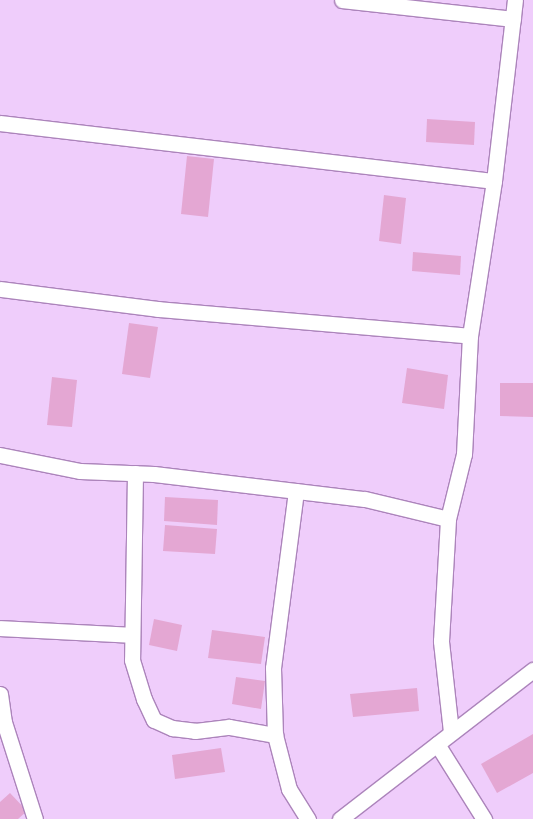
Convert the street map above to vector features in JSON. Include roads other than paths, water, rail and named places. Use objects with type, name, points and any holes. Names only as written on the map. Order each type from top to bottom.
[{"type":"street","points":[[342,0],[513,18]]},
{"type":"street","points":[[451,732],[441,641],[448,519],[464,454],[470,336],[494,181],[515,0]]},
{"type":"street","points":[[0,123],[494,181]]},
{"type":"street","points":[[0,289],[158,308],[470,336]]},
{"type":"street","points":[[0,455],[80,471],[135,474],[365,499],[448,519]]},
{"type":"street","points":[[135,474],[132,660],[144,699],[154,720],[172,728],[195,731],[230,727],[275,735]]},
{"type":"street","points":[[296,491],[273,668],[275,735],[289,789],[308,819]]},
{"type":"street","points":[[0,628],[132,635]]},
{"type":"street","points":[[340,819],[533,670]]},
{"type":"street","points":[[0,694],[4,722],[35,819]]},
{"type":"street","points":[[437,744],[484,819]]}]
